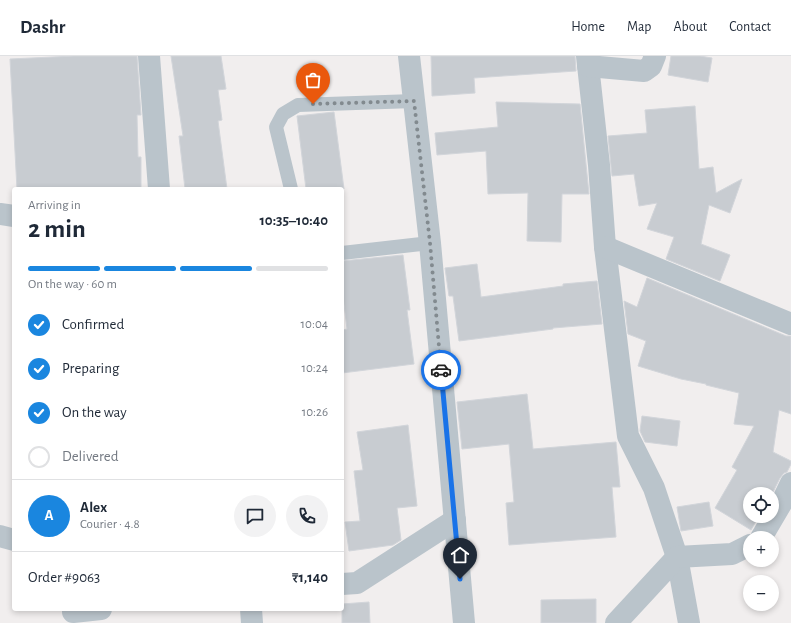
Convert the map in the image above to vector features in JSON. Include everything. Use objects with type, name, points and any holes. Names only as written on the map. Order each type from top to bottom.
[{"type":"street","points":[[149,56],[159,187]]},
{"type":"street","points":[[409,56],[430,243],[464,623]]},
{"type":"street","points":[[655,56],[651,66],[644,71],[588,61],[599,165],[605,247],[628,436],[654,488],[677,557],[689,623]]},
{"type":"street","points":[[0,214],[12,216]]},
{"type":"street","points":[[605,247],[791,324]]},
{"type":"street","points":[[765,531],[781,504],[791,482]]},
{"type":"street","points":[[344,584],[358,582],[455,520]]},
{"type":"street","points":[[0,536],[12,539]]},
{"type":"street","points":[[616,623],[677,557],[732,554],[743,548]]},
{"type":"street","points":[[74,615],[92,611]]},
{"type":"street","points":[[251,611],[252,623]]},
{"type":"lane","points":[[291,187],[276,127],[283,114],[298,105],[414,101]]},
{"type":"lane","points":[[344,253],[430,243]]},
{"type":"building","points":[[74,56],[137,56],[141,115],[137,115],[138,157],[141,157],[141,187],[17,187],[10,59]]},
{"type":"building","points":[[171,56],[221,56],[226,89],[218,90],[222,120],[218,121],[227,187],[185,187],[179,136],[183,136]]},
{"type":"building","points":[[431,56],[575,56],[576,71],[474,78],[475,93],[432,96]]},
{"type":"building","points":[[671,56],[700,56],[712,58],[708,82],[668,75]]},
{"type":"building","points":[[496,102],[580,104],[589,194],[562,194],[561,242],[527,241],[528,193],[488,194],[486,151],[437,155],[435,133],[498,127]]},
{"type":"building","points":[[695,106],[699,169],[713,167],[716,193],[742,179],[730,213],[709,205],[701,244],[730,255],[720,281],[666,259],[674,237],[647,229],[657,203],[639,206],[634,174],[612,176],[608,136],[647,133],[645,110]]},
{"type":"building","points":[[334,112],[344,187],[306,187],[297,116]]},
{"type":"building","points":[[403,255],[410,310],[407,310],[414,364],[344,373],[344,330],[347,329],[344,304],[344,261]]},
{"type":"building","points":[[477,264],[481,297],[563,286],[563,284],[597,281],[602,324],[553,328],[459,341],[453,296],[449,296],[445,268]]},
{"type":"building","points":[[647,278],[786,336],[791,336],[791,414],[779,410],[773,452],[791,461],[791,464],[787,472],[780,478],[776,487],[743,487],[743,523],[755,523],[751,530],[715,508],[737,470],[732,467],[754,426],[734,424],[739,393],[681,379],[638,366],[646,341],[628,334],[624,301],[637,307]]},
{"type":"building","points":[[527,394],[533,449],[616,442],[620,487],[612,487],[616,537],[509,545],[506,503],[514,502],[509,444],[462,449],[457,402]]},
{"type":"building","points":[[642,416],[680,421],[677,446],[645,442],[640,431]]},
{"type":"building","points":[[408,425],[417,506],[397,508],[401,540],[393,545],[349,551],[345,522],[360,521],[354,471],[363,470],[357,432]]},
{"type":"building","points":[[709,502],[713,526],[681,531],[677,507]]},
{"type":"building","points":[[596,599],[596,623],[541,623],[541,600]]},
{"type":"building","points":[[369,602],[370,623],[342,623],[342,611],[344,611],[344,604]]},
{"type":"way so far","points":[[313,104],[414,101],[430,243],[441,370]]},
{"type":"route","points":[[441,370],[460,579]]}]
